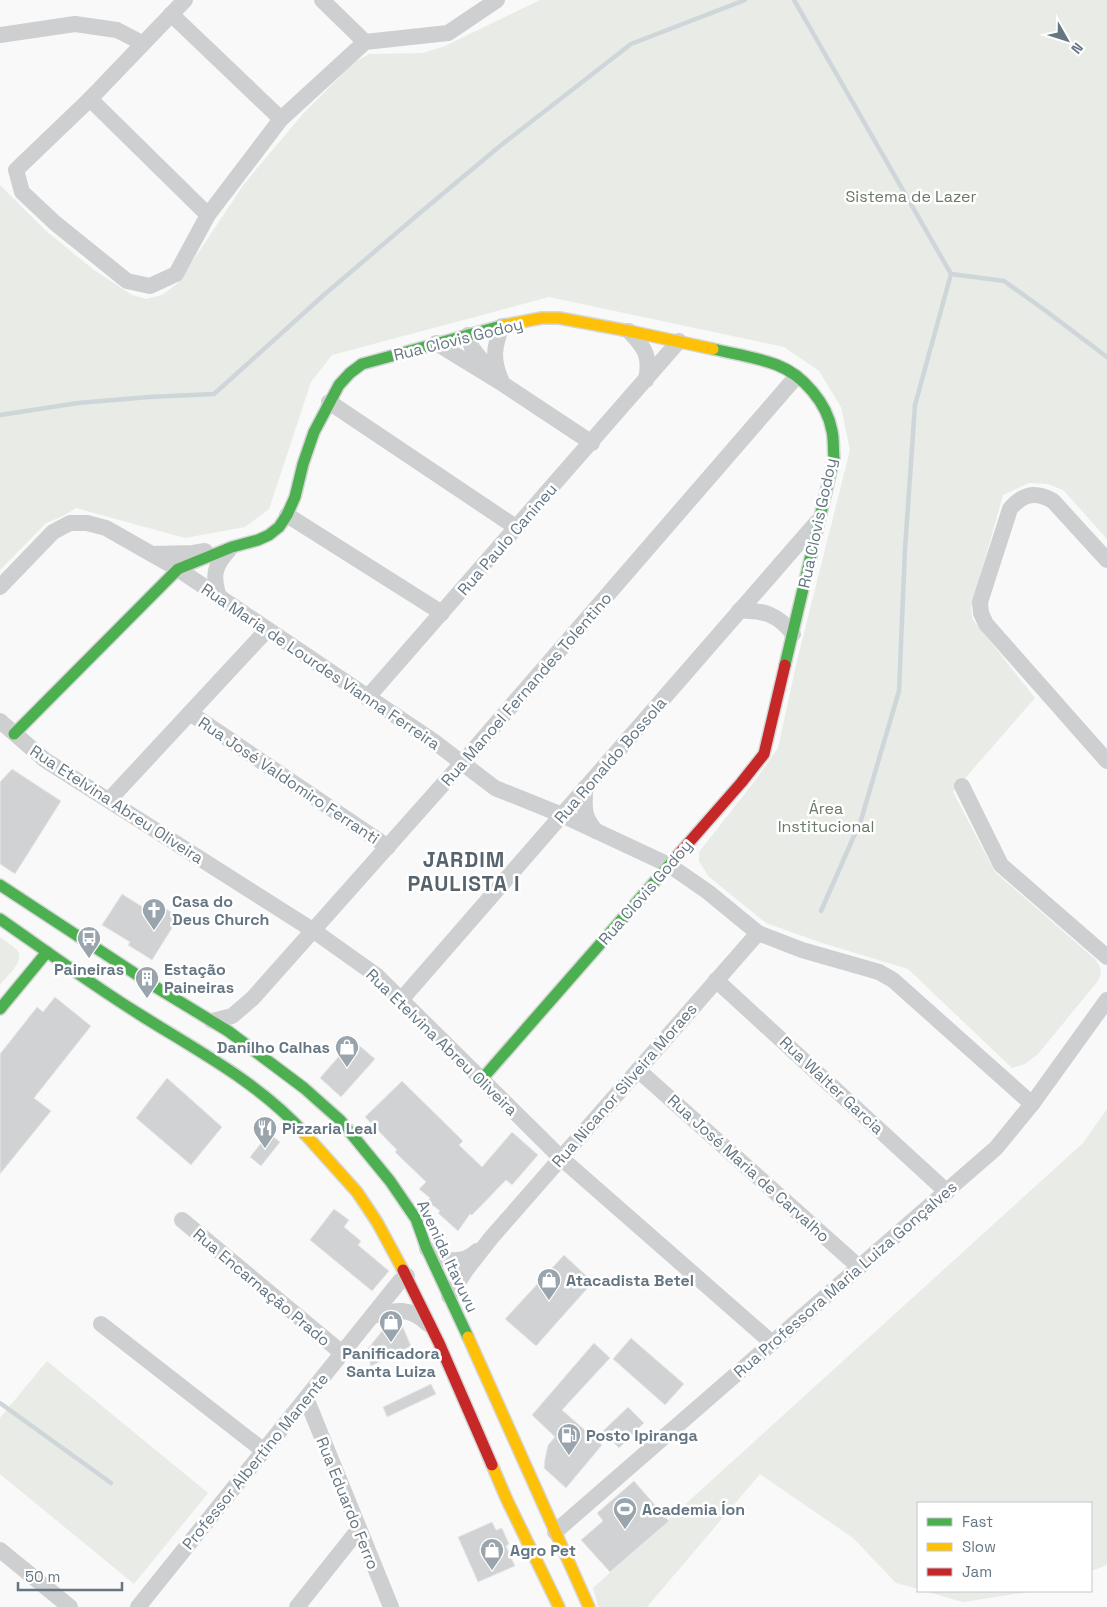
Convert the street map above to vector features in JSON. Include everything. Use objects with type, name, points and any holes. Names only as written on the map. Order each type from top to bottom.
[{"type":"street","points":[[185,0],[90,99],[16,170],[22,192],[48,217],[127,282],[150,286],[176,274],[208,215],[281,119],[365,42],[448,33],[487,3]]},
{"type":"street","points":[[322,0],[365,42]]},
{"type":"street","points":[[171,14],[281,119]]},
{"type":"street","points":[[0,35],[76,24],[117,30],[142,43]]},
{"type":"street","points":[[90,99],[208,215]]},
{"type":"street","name":"Rua Clovis Godoy","points":[[174,567],[269,535],[280,527],[295,497],[303,464],[314,432],[329,402],[339,385],[362,364],[502,326],[549,317],[679,341],[761,360],[779,366],[796,377],[824,407],[832,430],[834,458],[764,754],[741,783],[482,1079]]},
{"type":"street","points":[[502,326],[494,353],[495,368],[502,384]]},
{"type":"street","points":[[629,331],[647,353],[649,366],[646,380]]},
{"type":"street","points":[[468,335],[477,357],[502,384]]},
{"type":"street","name":"Rua Paulo Canineu","points":[[367,698],[592,443],[679,341]]},
{"type":"street","points":[[436,343],[592,443]]},
{"type":"street","name":"Rua Manoel Fernandes Tolentino","points":[[212,1021],[232,1016],[254,998],[462,763],[796,377]]},
{"type":"street","points":[[329,402],[517,528]]},
{"type":"street","points":[[1107,560],[1053,501],[1034,494],[1017,500],[1010,509],[980,602],[981,614],[986,624],[1107,761]]},
{"type":"street","points":[[287,516],[442,613]]},
{"type":"street","name":"Rua Ronaldo Bossola","points":[[401,1000],[818,520]]},
{"type":"street","points":[[0,587],[53,532],[70,523],[87,523],[106,528],[174,567],[14,734]]},
{"type":"street","points":[[219,597],[215,582],[216,570],[218,563],[232,547]]},
{"type":"street","name":"Rua Clovis Godoy","points":[[152,554],[193,553],[232,547]]},
{"type":"street","name":"Rua Clovis Godoy","points":[[174,567],[179,558],[193,553]]},
{"type":"street","name":"Rua Maria de Lourdes Vianna Ferreira","points":[[174,567],[436,743],[494,788],[562,815],[668,865],[708,892],[758,933],[802,950],[879,972],[893,980],[1032,1104]]},
{"type":"street","points":[[739,611],[753,610],[774,616],[782,621],[793,634]]},
{"type":"street","points":[[244,614],[249,624],[250,635],[244,654]]},
{"type":"street","points":[[109,800],[267,630]]},
{"type":"street","name":"Rua José Valdomiro Ferranti","points":[[190,713],[388,847]]},
{"type":"street","name":"Rua Etelvina Abreu Oliveira","points":[[0,721],[45,760],[314,931],[376,975],[561,1158],[771,1342]]},
{"type":"street","points":[[962,786],[1001,865],[1107,957]]},
{"type":"street","points":[[585,788],[584,810],[588,822],[598,832]]},
{"type":"street","points":[[532,802],[542,826],[541,839]]},
{"type":"street","name":"Avenida Itavuvu","points":[[0,885],[245,1043],[304,1088],[340,1120],[390,1180],[416,1219],[426,1248]]},
{"type":"street","name":"Avenida Itavuvu","points":[[23,900],[38,924]]},
{"type":"street","points":[[0,919],[137,1013],[252,1086],[292,1119],[357,1192],[415,1273],[438,1319],[439,1343],[507,1500],[559,1607]]},
{"type":"street","name":"Rua Nicanor Silveira Moraes","points":[[449,1296],[466,1270],[492,1238],[758,933]]},
{"type":"street","points":[[0,1010],[47,952],[47,938]]},
{"type":"street","name":"Rua Walter Garcia","points":[[716,980],[947,1192]]},
{"type":"street","name":"Rua Manoel Fernandes Tolentino","points":[[245,1043],[241,1023],[245,1012],[254,998]]},
{"type":"street","name":"Rua Professora Maria Luiza Gonçalves","points":[[555,1532],[996,1148],[1032,1104],[1107,1000]]},
{"type":"street","name":"Rua José Maria de Carvalho","points":[[638,1070],[859,1267]]},
{"type":"street","name":"Rua Encarnação Prado","points":[[182,1220],[342,1353]]},
{"type":"street","name":"Rua Nicanor Silveira Moraes","points":[[441,1263],[461,1260],[474,1254],[492,1238]]},
{"type":"street","points":[[415,1273],[441,1263],[426,1248]]},
{"type":"street","name":"Avenida Itavuvu","points":[[441,1263],[449,1296],[589,1607]]},
{"type":"street","name":"Professor Albertino Manente","points":[[138,1607],[400,1281],[415,1273]]},
{"type":"street","points":[[438,1319],[449,1296]]},
{"type":"street","points":[[372,1316],[386,1312],[410,1311],[421,1317],[438,1319]]},
{"type":"street","points":[[101,1324],[264,1450]]},
{"type":"street","name":"Rua Eduardo Ferro","points":[[306,1398],[391,1607]]},
{"type":"street","points":[[296,1607],[359,1529]]},
{"type":"street","points":[[0,1550],[70,1607]]},
{"type":"green space","name":"Sistema de Lazer","points":[[540,0],[1107,0],[1107,539],[1063,490],[1048,484],[1029,483],[1003,495],[971,609],[973,620],[1035,698],[953,792],[995,872],[1096,960],[1100,968],[1101,973],[1098,981],[1038,1054],[1025,1064],[1012,1068],[908,969],[819,942],[766,923],[708,876],[699,861],[699,852],[778,748],[797,661],[850,450],[841,407],[819,371],[784,347],[549,297],[332,355],[311,382],[269,509],[245,527],[185,538],[76,508],[46,523],[0,570],[0,185],[46,231],[94,270],[132,295],[146,299],[162,295],[178,283],[244,184],[302,115],[352,64],[369,54],[423,53],[445,46]]},
{"type":"green space","points":[[0,937],[17,950],[19,959],[0,985]]},
{"type":"green space","points":[[1107,1109],[1107,1565],[1092,1571],[1092,1502],[917,1502],[917,1589],[896,1583],[853,1538],[760,1474],[647,1607],[598,1607],[593,1588],[1083,1143]]},
{"type":"green space","points":[[47,1361],[208,1493],[134,1584],[0,1474],[0,1418]]},
{"type":"green space","points":[[928,1592],[1028,1592],[963,1602]]},
{"type":"building","points":[[12,769],[61,801],[15,874],[0,864],[0,782]]},
{"type":"building","points":[[122,894],[149,911],[155,902],[179,917],[152,960],[128,945],[130,942],[102,925]]},
{"type":"building","points":[[55,997],[91,1026],[34,1098],[51,1111],[0,1174],[0,1054],[37,1007],[43,1012]]},
{"type":"building","name":"Danilho Calhas","points":[[353,1040],[375,1059],[341,1097],[320,1078]]},
{"type":"building","points":[[167,1078],[222,1127],[191,1165],[136,1118]]},
{"type":"building","points":[[402,1081],[463,1141],[459,1145],[482,1167],[512,1132],[538,1155],[512,1185],[506,1180],[472,1215],[470,1214],[458,1231],[438,1213],[440,1211],[427,1201],[430,1198],[419,1189],[426,1182],[395,1152],[397,1150],[365,1117]]},
{"type":"building","name":"Pizzaria Leal","points":[[269,1133],[280,1142],[261,1166],[250,1157]]},
{"type":"building","points":[[334,1209],[349,1220],[344,1227],[361,1241],[358,1245],[389,1271],[372,1291],[310,1240]]},
{"type":"building","name":"Atacadista Betel","points":[[564,1255],[593,1282],[536,1346],[505,1319]]},
{"type":"building","name":"Panificadora Santa Luiza","points":[[402,1325],[411,1346],[371,1366],[366,1351],[386,1326]]},
{"type":"building","points":[[631,1338],[684,1384],[665,1405],[613,1359]]},
{"type":"building","points":[[594,1343],[610,1358],[562,1410],[602,1445],[566,1488],[544,1468],[548,1445],[555,1437],[532,1415]]},
{"type":"building","points":[[431,1384],[436,1394],[387,1417],[383,1407]]},
{"type":"building","points":[[628,1407],[644,1423],[619,1448],[603,1431]]},
{"type":"building","name":"Academia Íon","points":[[634,1481],[669,1521],[610,1572],[581,1540],[603,1521],[597,1513]]},
{"type":"building","points":[[492,1522],[496,1530],[502,1528],[509,1544],[506,1546],[515,1566],[478,1582],[458,1537]]},
{"type":"waterway","points":[[0,415],[78,403],[214,394],[325,294],[421,212],[500,146],[631,44],[745,0]]},
{"type":"waterway","points":[[794,0],[951,274],[1004,281],[1107,357]]},
{"type":"waterway","points":[[821,911],[861,820],[899,691],[905,549],[915,405],[951,274]]},
{"type":"waterway","points":[[0,1403],[111,1483]]},
{"type":"traffic: fast","points":[[14,734],[178,569],[232,547],[258,540],[269,535],[279,527],[295,497],[303,464],[314,432],[339,385],[350,373],[362,364],[505,325]]},
{"type":"traffic: fast","points":[[713,349],[769,362],[796,376],[805,383],[819,400],[825,410],[832,431],[834,458],[785,665]]},
{"type":"traffic: fast","points":[[482,1079],[678,855]]},
{"type":"traffic: fast","points":[[0,885],[154,986],[228,1031],[304,1088],[340,1120],[390,1181],[416,1219],[426,1247],[468,1337]]},
{"type":"traffic: fast","points":[[0,919],[104,991],[248,1083],[305,1134]]},
{"type":"traffic: fast","points":[[0,1009],[47,952]]},
{"type":"traffic: slow","points":[[505,325],[542,318],[559,318],[713,349]]},
{"type":"traffic: slow","points":[[305,1134],[357,1192],[377,1222],[403,1270]]},
{"type":"traffic: slow","points":[[468,1337],[589,1607]]},
{"type":"traffic: slow","points":[[492,1465],[559,1607]]},
{"type":"traffic: jam","points":[[678,855],[764,754],[785,665]]},
{"type":"traffic: jam","points":[[403,1270],[439,1343],[492,1465]]},
{"type":"place","name":"Casa do Deus Church","points":[[154,931]]},
{"type":"place","name":"Paineiras","points":[[89,959]]},
{"type":"place","name":"Estação Paineiras","points":[[147,999]]},
{"type":"place","name":"Danilho Calhas","points":[[347,1068]]},
{"type":"place","name":"Pizzaria Leal","points":[[265,1149]]},
{"type":"place","name":"Atacadista Betel","points":[[549,1301]]},
{"type":"place","name":"Panificadora Santa Luiza","points":[[391,1343]]},
{"type":"place","name":"Posto Ipiranga","points":[[569,1456]]},
{"type":"place","name":"Academia Íon","points":[[625,1530]]},
{"type":"place","name":"Agro Pet","points":[[492,1571]]},
{"type":"district","name":"JARDIM PAULISTA I","points":[[464,872]]},
{"type":"park label","name":"Área Institucional","points":[[826,817]]}]
